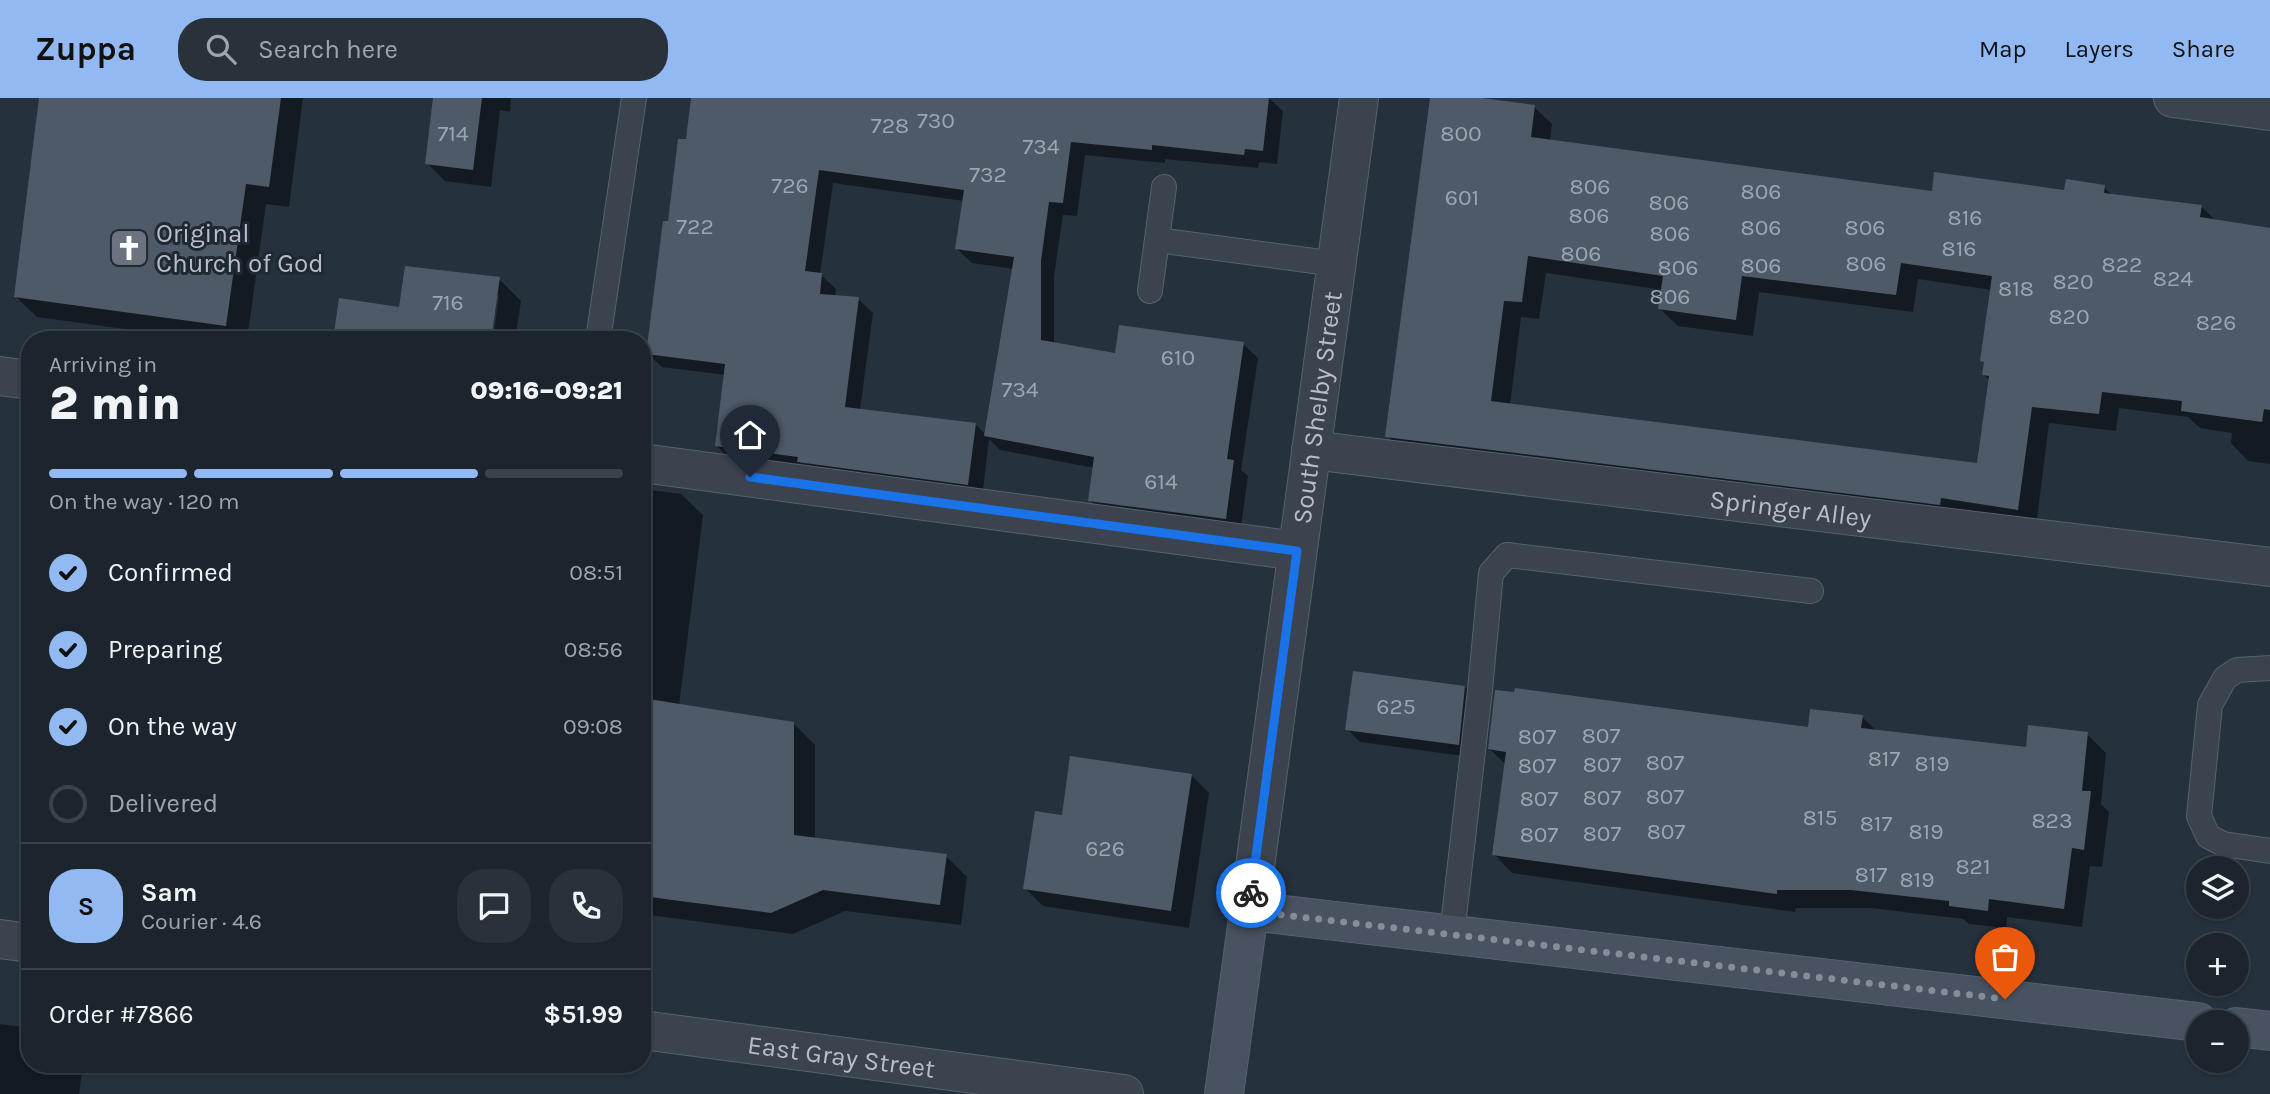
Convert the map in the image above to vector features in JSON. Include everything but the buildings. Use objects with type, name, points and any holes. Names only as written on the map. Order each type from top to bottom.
[{"type":"main road","points":[[1249,911],[2186,1021]]},
{"type":"main road","name":"South Shelby Street","points":[[1224,1094],[1249,911]]},
{"type":"main road","points":[[2249,1029],[2270,1031]]},
{"type":"street","name":"South Shelby Street","points":[[1249,911],[1359,98]]},
{"type":"street","points":[[2173,98],[2270,111]]},
{"type":"street","points":[[0,376],[21,379]]},
{"type":"street","name":"Springer Alley","points":[[1311,450],[2270,567]]},
{"type":"street","points":[[651,464],[1297,551]]},
{"type":"street","points":[[0,939],[21,942]]},
{"type":"street","name":"East Gray Street","points":[[651,1031],[1124,1094]]},
{"type":"lane","points":[[599,331],[634,98]]},
{"type":"lane","points":[[1150,291],[1164,187]]},
{"type":"lane","points":[[1157,240],[1336,264]]},
{"type":"lane","points":[[1452,934],[1491,573],[1507,555],[1811,591]]},
{"type":"lane","points":[[2270,668],[2238,670],[2225,678],[2210,705],[2199,816],[2208,836],[2223,844],[2270,851]]},
{"type":"way so far","points":[[1251,893],[1249,911],[2005,999]]},
{"type":"place","name":"Original Church of God","points":[[129,248]]},
{"type":"route","points":[[750,477],[1297,551],[1251,893]]}]
